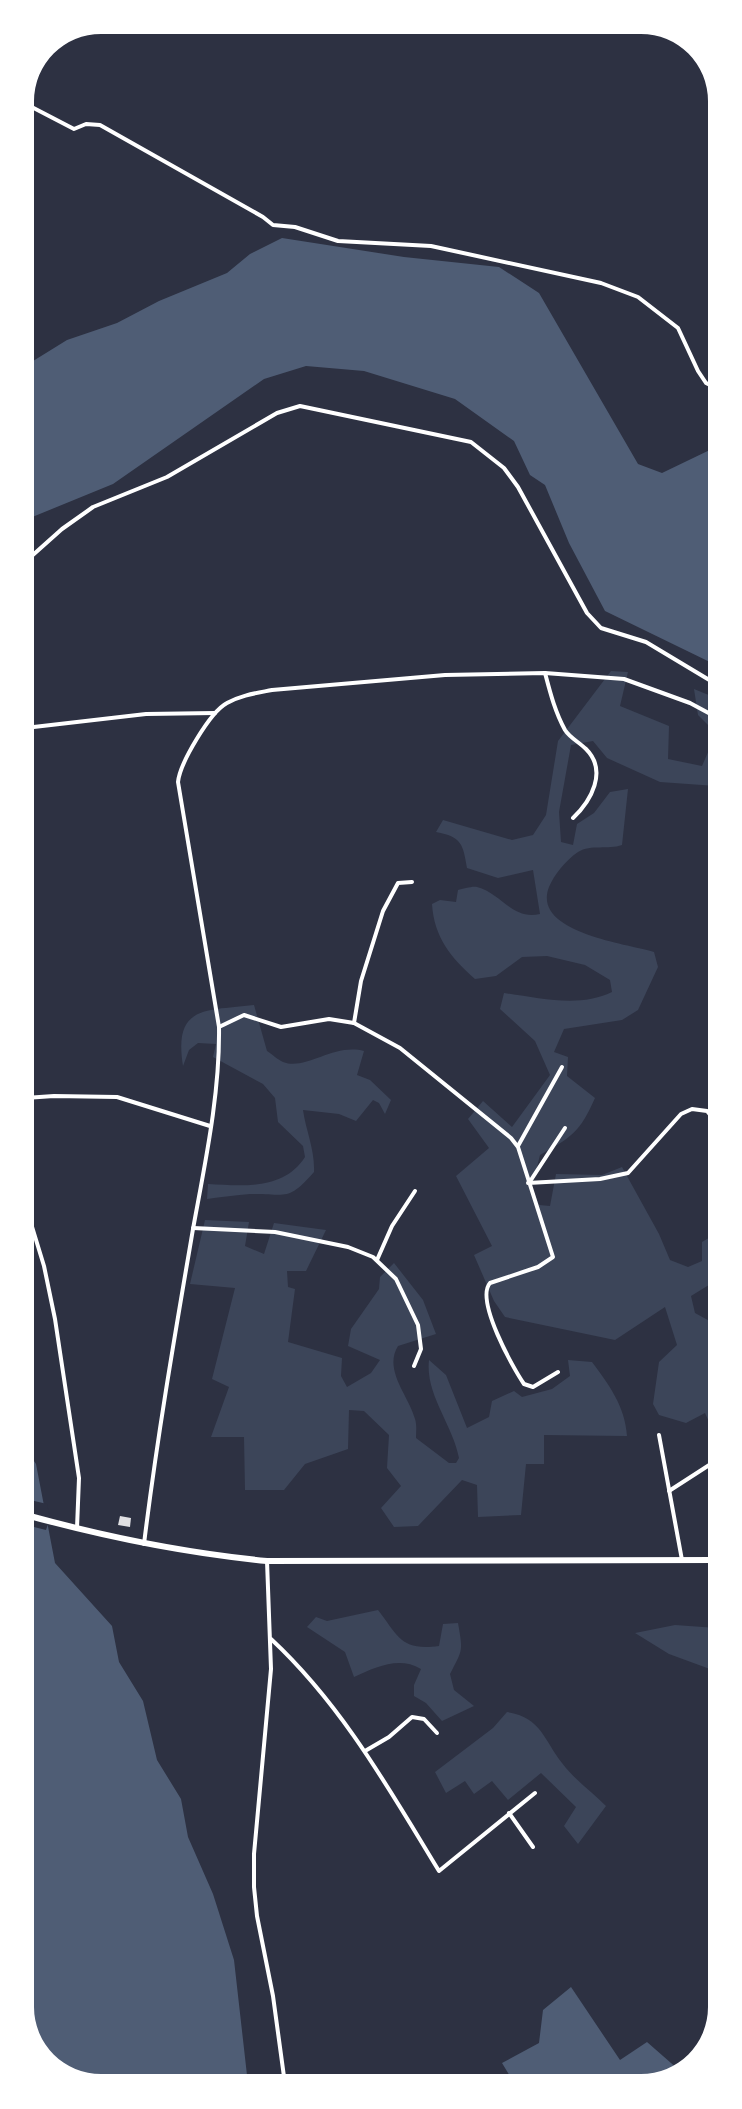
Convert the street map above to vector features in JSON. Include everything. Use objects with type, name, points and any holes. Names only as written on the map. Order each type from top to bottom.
[{"type":"highway","points":[[34,1517],[77,1530],[144,1544],[207,1555],[267,1560],[708,1560]]},
{"type":"street","points":[[34,108],[74,129],[86,124],[100,125],[263,217],[273,225],[296,227],[338,241],[431,246],[475,254],[506,264],[601,283],[638,297],[678,327],[698,371],[708,383]]},
{"type":"street","points":[[34,554],[62,529],[93,507],[167,477],[277,413],[300,406],[327,411],[471,442],[504,468],[518,487],[587,613],[601,628],[646,642],[708,679]]},
{"type":"street","points":[[545,673],[560,720],[570,737],[590,753],[597,781],[593,793],[573,818]]},
{"type":"street","points":[[144,1544],[160,1420],[218,1073],[219,1027],[178,782],[185,760],[216,713],[226,703],[248,695],[292,688],[445,675],[545,673],[624,680],[690,703],[708,713]]},
{"type":"street","points":[[34,727],[146,714],[216,713]]},
{"type":"street","points":[[354,1023],[361,981],[383,911],[398,883],[412,882]]},
{"type":"street","points":[[219,1027],[244,1015],[281,1027],[329,1019],[354,1023],[400,1048],[501,1128],[518,1147],[553,1257],[538,1267],[490,1283],[486,1289],[486,1298],[502,1347],[524,1384],[533,1387],[558,1372]]},
{"type":"street","points":[[518,1147],[562,1067]]},
{"type":"street","points":[[34,1097],[117,1097],[210,1126]]},
{"type":"street","points":[[528,1184],[600,1179],[628,1173],[681,1114],[692,1109],[708,1112]]},
{"type":"street","points":[[528,1184],[565,1128]]},
{"type":"street","points":[[376,1260],[392,1226],[415,1191]]},
{"type":"street","points":[[193,1228],[275,1232],[357,1249],[376,1260],[396,1279],[418,1325],[421,1349],[414,1366]]},
{"type":"street","points":[[34,1234],[44,1266],[55,1319],[79,1478],[77,1530]]},
{"type":"street","points":[[659,1435],[682,1561]]},
{"type":"street","points":[[669,1491],[708,1466]]},
{"type":"street","points":[[267,1560],[271,1669],[254,1854],[254,1887],[284,2074]]},
{"type":"street","points":[[270,1639],[317,1686],[365,1751],[439,1871],[535,1793]]},
{"type":"street","points":[[365,1751],[390,1737],[412,1718],[424,1719],[437,1733]]},
{"type":"street","points":[[509,1813],[534,1847]]},
{"type":"shaded area","points":[[282,238],[404,257],[499,267],[539,293],[638,464],[662,473],[708,451],[708,661],[605,611],[569,543],[545,485],[530,475],[514,441],[455,399],[364,371],[306,366],[264,379],[113,484],[34,516],[34,360],[67,340],[117,323],[159,301],[227,273],[250,254]]},
{"type":"shaded area","points":[[611,671],[628,672],[620,706],[669,726],[668,759],[702,766],[708,752],[708,785],[660,782],[607,758],[593,741],[571,745],[559,812],[561,842],[573,845],[577,824],[594,813],[610,792],[628,789],[622,845],[588,848],[574,855],[551,882],[547,903],[554,915],[568,926],[585,934],[654,952],[658,967],[638,1010],[622,1020],[564,1029],[554,1052],[568,1057],[567,1076],[595,1098],[585,1119],[574,1132],[540,1155],[532,1187],[539,1205],[550,1206],[556,1174],[602,1175],[622,1167],[659,1234],[670,1260],[688,1267],[702,1261],[702,1242],[708,1238],[708,1286],[691,1296],[695,1313],[708,1320],[708,1420],[705,1413],[686,1423],[659,1415],[653,1404],[659,1362],[677,1345],[665,1307],[615,1340],[505,1317],[494,1301],[474,1255],[492,1246],[456,1176],[489,1148],[468,1119],[483,1101],[512,1127],[550,1075],[535,1041],[500,1009],[504,993],[573,1001],[600,997],[612,992],[610,980],[585,965],[547,956],[522,957],[496,976],[475,979],[458,963],[445,946],[433,916],[432,904],[440,900],[456,902],[458,890],[470,887],[485,890],[522,914],[540,914],[533,870],[498,878],[467,868],[460,843],[451,836],[436,832],[443,820],[512,840],[533,835],[546,815],[558,741]]},
{"type":"shaded area","points":[[694,689],[708,695],[708,725],[698,715]]},
{"type":"shaded area","points":[[254,1005],[267,1051],[279,1060],[292,1064],[342,1051],[364,1051],[357,1075],[370,1080],[391,1100],[385,1114],[379,1103],[373,1100],[356,1121],[339,1114],[303,1110],[313,1156],[314,1172],[291,1192],[279,1195],[250,1194],[207,1199],[208,1184],[249,1185],[275,1181],[296,1168],[305,1157],[303,1146],[278,1122],[275,1098],[263,1084],[213,1057],[216,1044],[198,1043],[189,1050],[183,1066],[181,1046],[183,1031],[197,1014],[222,1008]]},
{"type":"shaded area","points":[[205,1220],[249,1222],[245,1246],[264,1254],[274,1223],[326,1230],[306,1271],[287,1271],[288,1287],[295,1289],[288,1342],[342,1358],[341,1376],[347,1387],[371,1373],[380,1360],[348,1346],[351,1329],[379,1289],[380,1277],[394,1263],[423,1300],[436,1334],[398,1346],[393,1364],[395,1374],[415,1419],[416,1438],[449,1463],[456,1463],[459,1458],[431,1385],[429,1360],[446,1375],[467,1428],[489,1417],[492,1401],[514,1391],[522,1397],[552,1389],[570,1376],[568,1360],[592,1362],[620,1405],[627,1436],[544,1435],[544,1464],[526,1464],[521,1515],[478,1517],[477,1485],[462,1480],[418,1526],[394,1527],[381,1508],[401,1486],[387,1468],[389,1435],[364,1411],[349,1410],[348,1449],[305,1464],[284,1490],[245,1490],[244,1437],[211,1437],[229,1387],[212,1379],[235,1288],[190,1284]]},
{"type":"shaded area","points":[[34,1461],[55,1563],[112,1626],[119,1662],[143,1701],[157,1760],[181,1799],[188,1837],[213,1894],[234,1960],[247,2074],[89,2073],[72,2068],[61,2061],[41,2037],[34,2007]]},
{"type":"shaded area","points":[[378,1610],[402,1640],[416,1646],[439,1646],[443,1624],[458,1623],[461,1650],[450,1674],[454,1690],[474,1706],[442,1721],[426,1703],[414,1696],[414,1685],[421,1669],[413,1665],[396,1663],[354,1677],[345,1652],[307,1627],[316,1617],[327,1621]]},
{"type":"shaded area","points":[[675,1625],[708,1627],[708,1668],[669,1654],[635,1633]]},
{"type":"shaded area","points":[[507,1712],[535,1724],[567,1769],[606,1806],[578,1844],[564,1826],[576,1807],[541,1773],[508,1800],[492,1781],[474,1794],[465,1781],[446,1793],[435,1772],[493,1728]]},
{"type":"shaded area","points":[[571,1987],[620,2060],[647,2042],[674,2066],[649,2074],[509,2074],[502,2063],[539,2043],[543,2010]]},
{"type":"pier","points":[[34,1501],[47,1504],[50,1518],[46,1530],[34,1527]]},
{"type":"building","points":[[120,1516],[131,1518],[130,1527],[118,1525]]}]
